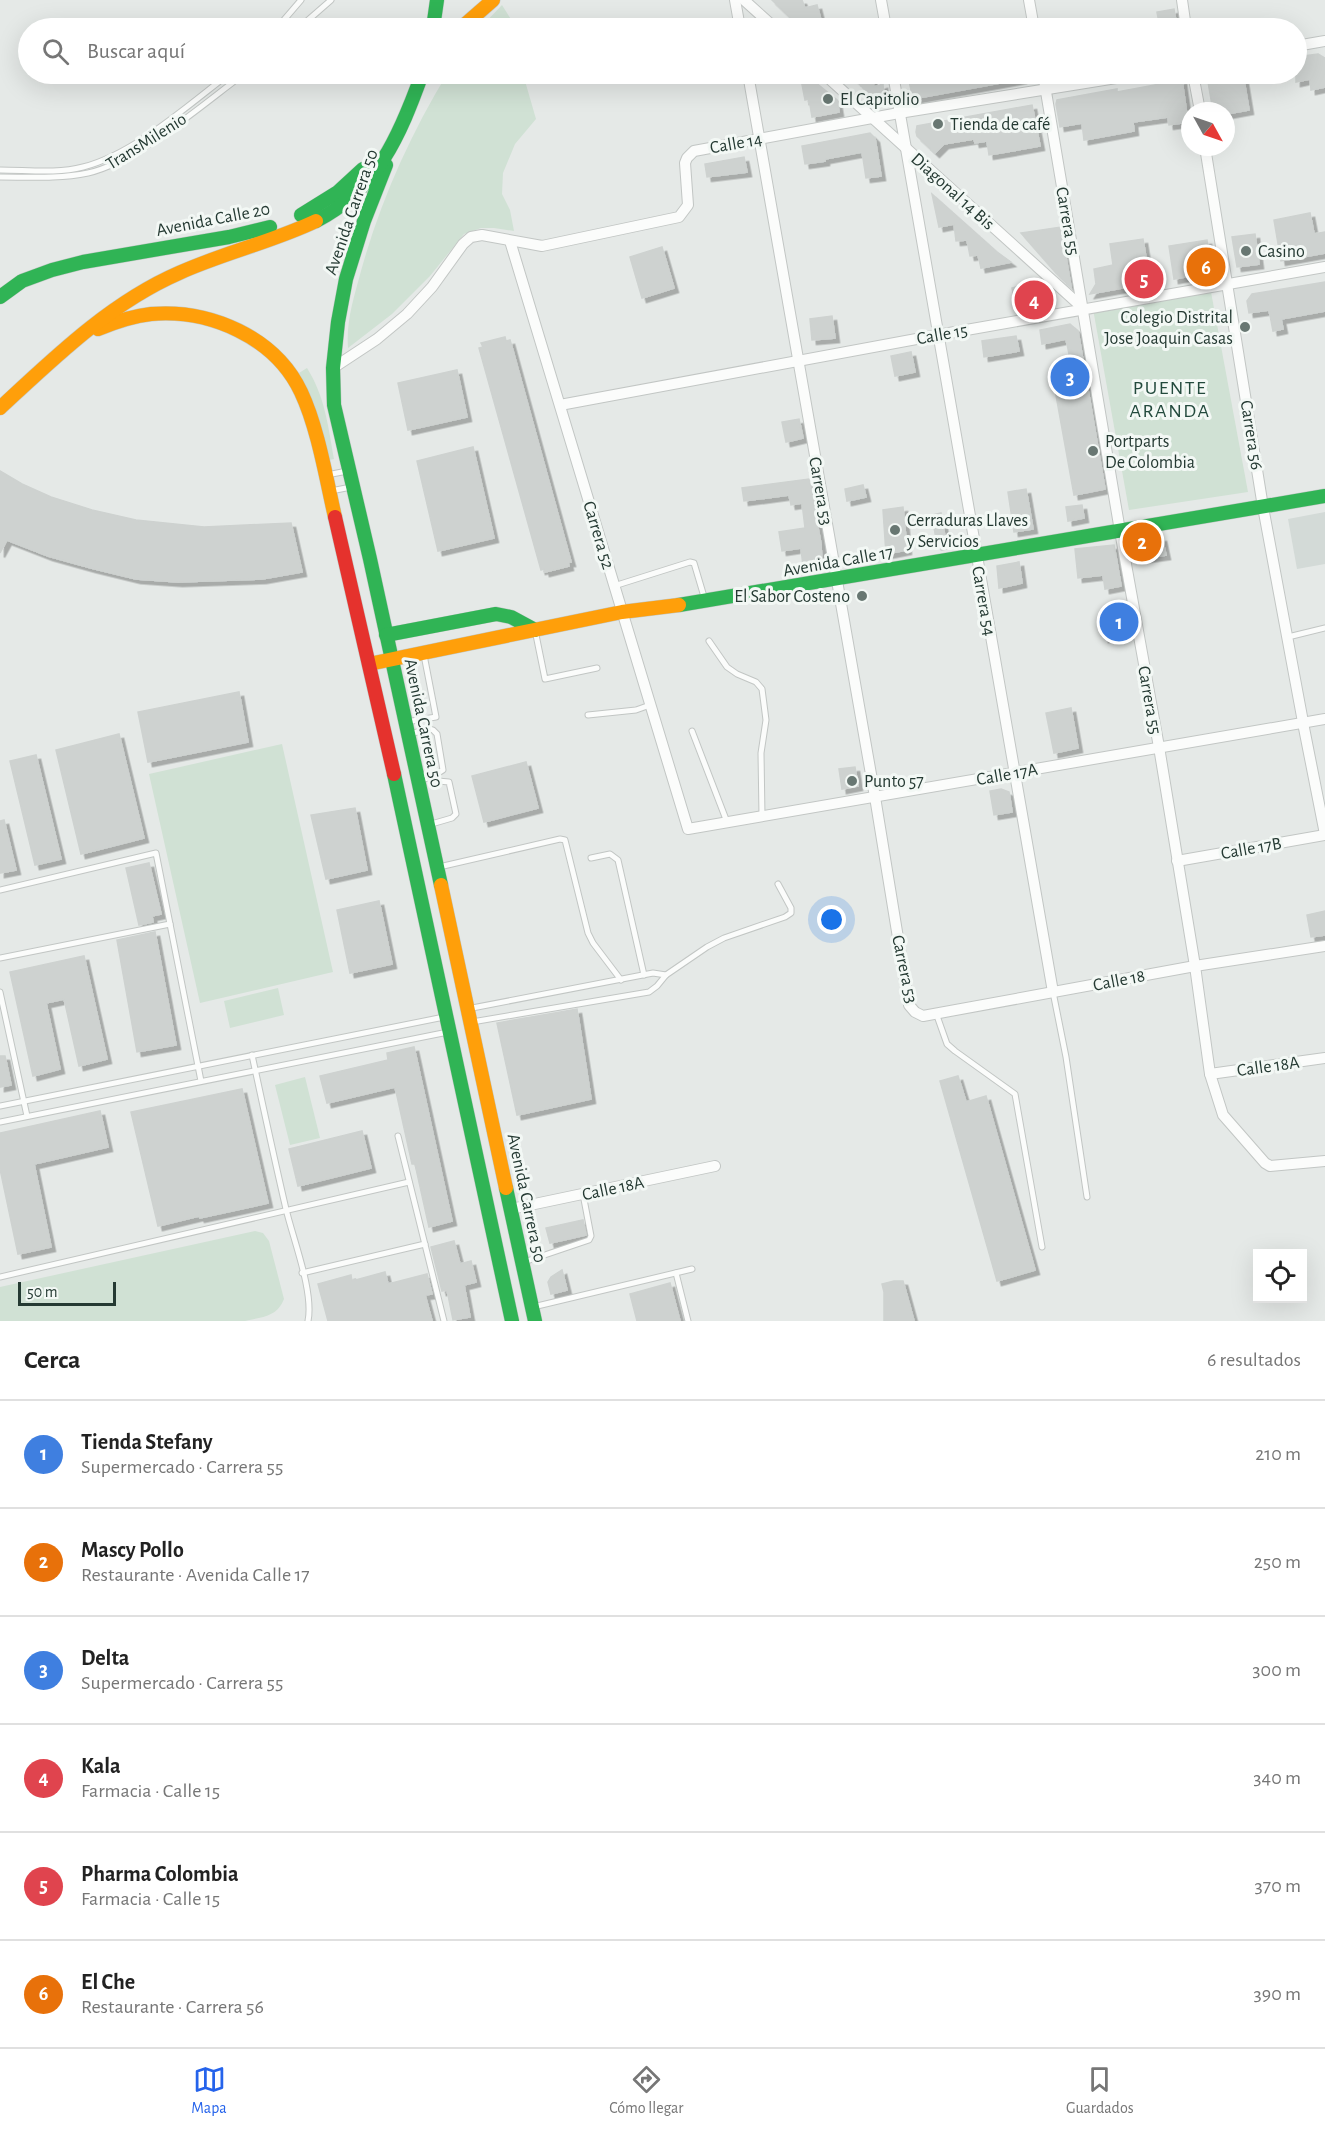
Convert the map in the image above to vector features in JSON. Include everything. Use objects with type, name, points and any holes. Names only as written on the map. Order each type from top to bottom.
[{"type":"main road","points":[[434,18],[437,0]]},
{"type":"main road","points":[[472,18],[493,0]]},
{"type":"main road","name":"Avenida Calle 20","points":[[0,408],[65,348],[112,310],[158,283],[200,263],[283,234],[330,213],[352,196],[372,176],[397,138],[419,84]]},
{"type":"main road","name":"Avenida Calle 20","points":[[0,297],[22,281],[52,270],[83,262],[261,230],[287,222],[312,210],[338,192],[360,172],[378,151],[417,88]]},
{"type":"main road","name":"Avenida Carrera 50","points":[[397,138],[364,221],[346,279],[333,368],[334,405],[534,1314]]},
{"type":"main road","name":"Avenida Calle 20","points":[[65,348],[92,332],[127,318],[168,312],[202,317],[221,323],[252,339],[288,371],[306,402],[325,475]]},
{"type":"main road","points":[[325,475],[369,664],[512,1321]]},
{"type":"main road","name":"Avenida Calle 17","points":[[369,664],[622,612],[705,602],[1325,496]]},
{"type":"main road","points":[[386,636],[496,614],[511,617],[535,630]]},
{"type":"street","points":[[735,0],[738,18]]},
{"type":"street","points":[[744,0],[764,18]]},
{"type":"street","points":[[882,0],[885,18]]},
{"type":"street","points":[[1029,0],[1032,18]]},
{"type":"street","points":[[1182,0],[1185,18]]},
{"type":"street","points":[[1307,44],[1325,41]]},
{"type":"street","name":"Carrera 53","points":[[750,84],[875,797],[909,1005],[915,1012]]},
{"type":"street","name":"Diagonal 14 Bis","points":[[835,84],[1084,309]]},
{"type":"street","name":"Carrera 54","points":[[895,84],[1053,992]]},
{"type":"street","name":"Carrera 55","points":[[1045,84],[1159,747],[1195,966],[1210,1074],[1223,1115],[1260,1160],[1270,1166],[1325,1161]]},
{"type":"street","name":"Calle 14","points":[[333,368],[377,339],[407,314],[471,237],[482,235],[542,246],[679,217],[688,205],[685,168],[687,158],[699,150],[899,113],[1082,84]]},
{"type":"street","points":[[1195,84],[1198,102]]},
{"type":"street","name":"Carrera 56","points":[[1206,156],[1263,507],[1325,834]]},
{"type":"street","name":"Carrera 52","points":[[510,241],[688,829]]},
{"type":"street","name":"Calle 15","points":[[560,405],[1325,267]]},
{"type":"street","name":"Calle 17A","points":[[688,829],[1325,718]]},
{"type":"street","name":"Calle 17B","points":[[1177,861],[1325,834]]},
{"type":"street","name":"Calle 18","points":[[915,1012],[923,1016],[1195,966],[1325,946]]},
{"type":"street","name":"Calle 18A","points":[[1210,1074],[1325,1058]]},
{"type":"street","name":"Calle 18A","points":[[511,1209],[715,1166]]},
{"type":"lane","points":[[286,18],[301,0]]},
{"type":"lane","points":[[310,18],[331,0]]},
{"type":"lane","name":"TransMilenio","points":[[0,170],[67,170],[83,167],[119,153],[173,117],[216,84]]},
{"type":"lane","name":"TransMilenio","points":[[0,177],[73,176],[113,165],[154,140],[230,84]]},
{"type":"lane","points":[[325,475],[349,470]]},
{"type":"lane","points":[[329,492],[353,487]]},
{"type":"lane","points":[[614,586],[690,562],[694,563],[705,602]]},
{"type":"lane","points":[[1288,637],[1325,628]]},
{"type":"lane","points":[[535,630],[545,679],[597,668]]},
{"type":"lane","points":[[709,642],[733,672],[756,682],[762,689],[766,720],[761,747],[762,816]]},
{"type":"lane","points":[[406,728],[436,717],[423,653]]},
{"type":"lane","points":[[588,715],[636,710],[650,705]]},
{"type":"lane","points":[[406,728],[436,731],[443,770],[432,777],[418,781]]},
{"type":"lane","points":[[692,731],[727,822]]},
{"type":"lane","points":[[427,825],[452,818],[456,814],[448,782],[438,781],[432,777]]},
{"type":"lane","points":[[437,868],[560,838],[565,840],[588,933],[621,980]]},
{"type":"lane","points":[[0,890],[156,853],[201,1080]]},
{"type":"lane","points":[[591,858],[610,854],[618,861],[644,975]]},
{"type":"lane","points":[[469,1016],[649,992],[666,975],[724,938],[791,913],[791,908],[778,884]]},
{"type":"lane","points":[[0,958],[170,924]]},
{"type":"lane","points":[[469,1016],[653,973],[666,975]]},
{"type":"lane","points":[[0,992],[27,1116]]},
{"type":"lane","name":"Carrera 54","points":[[1053,992],[1066,1057],[1087,1197]]},
{"type":"lane","points":[[936,1013],[947,1044],[1015,1094],[1042,1248]]},
{"type":"lane","points":[[0,1106],[446,1016]]},
{"type":"lane","points":[[0,1122],[449,1032]]},
{"type":"lane","points":[[252,1055],[310,1310],[308,1321]]},
{"type":"lane","points":[[398,1136],[444,1321]]},
{"type":"lane","points":[[0,1277],[410,1182]]},
{"type":"lane","points":[[523,1263],[589,1240],[591,1236],[583,1194]]},
{"type":"lane","points":[[302,1273],[424,1244]]},
{"type":"lane","points":[[534,1314],[692,1269]]},
{"type":"lane","points":[[676,1272],[688,1321]]},
{"type":"shaded area","points":[[1325,512],[1325,564],[1297,569],[1288,519]]},
{"type":"green space","points":[[502,5],[510,18],[490,18]]},
{"type":"green space","points":[[441,84],[526,84],[536,119],[515,144],[503,173],[502,194],[510,210],[514,231],[481,228],[464,234],[430,276],[392,314],[348,348],[351,309],[377,220],[397,170]]},
{"type":"green space","points":[[1211,292],[1248,492],[1129,510],[1093,309]]},
{"type":"green space","points":[[307,368],[322,401],[334,459],[329,460],[314,404],[299,373]]},
{"type":"green space","points":[[282,744],[333,972],[200,1003],[149,774]]},
{"type":"green space","points":[[278,988],[284,1015],[230,1028],[224,1001]]},
{"type":"green space","points":[[305,1077],[320,1138],[290,1145],[275,1085]]},
{"type":"green space","points":[[255,1231],[263,1233],[269,1241],[284,1299],[273,1313],[263,1317],[245,1321],[0,1321],[0,1287]]},
{"type":"building","points":[[772,0],[802,0],[805,8],[817,5],[820,18],[791,18]]},
{"type":"building","points":[[1174,9],[1175,18],[1158,18],[1157,12]]},
{"type":"building","points":[[1318,54],[1325,58],[1325,87],[1311,90],[1310,79],[1307,80],[1307,56]]},
{"type":"building","points":[[802,84],[817,84],[837,100],[839,112],[812,117],[809,99],[805,100]]},
{"type":"building","points":[[860,84],[873,84],[874,87],[883,84],[884,98],[878,101]]},
{"type":"building","points":[[910,84],[995,84],[913,99]]},
{"type":"building","points":[[1160,84],[1183,84],[1185,102],[1181,102],[1181,123],[1169,125],[1168,117],[1133,122],[1134,131],[1084,140],[1082,123],[1060,127],[1057,100],[1117,89],[1117,92]]},
{"type":"building","points":[[1208,84],[1245,84],[1249,110],[1235,112],[1235,102],[1211,102]]},
{"type":"building","points":[[1032,105],[1040,146],[989,155],[987,141],[975,143],[974,139],[944,144],[935,153],[917,136],[917,126]]},
{"type":"building","points":[[870,133],[875,138],[881,176],[866,178],[862,152],[805,164],[802,146]]},
{"type":"building","points":[[744,157],[747,172],[707,177],[705,164]]},
{"type":"building","points":[[932,194],[1011,262],[981,268],[978,255],[970,256],[967,240],[956,241],[954,224],[939,227]]},
{"type":"building","points":[[1310,213],[1314,234],[1325,232],[1325,253],[1281,261],[1274,220]]},
{"type":"building","points":[[1061,227],[1071,287],[1021,233]]},
{"type":"building","name":"Casino","points":[[1255,234],[1259,264],[1237,267],[1232,237]]},
{"type":"building","points":[[1143,239],[1150,283],[1090,294],[1096,284],[1094,269],[1113,265],[1110,244]]},
{"type":"building","points":[[1207,240],[1212,272],[1174,279],[1169,246]]},
{"type":"building","points":[[662,247],[674,288],[642,298],[630,257]]},
{"type":"building","points":[[1325,282],[1325,311],[1281,319],[1283,329],[1273,331],[1269,310],[1249,313],[1247,301],[1252,294]]},
{"type":"building","points":[[1032,283],[1050,298],[1016,307],[1012,288]]},
{"type":"building","points":[[832,316],[835,338],[812,340],[810,319]]},
{"type":"building","points":[[1070,324],[1078,331],[1105,489],[1074,495],[1052,373],[1072,369],[1066,339],[1042,344],[1040,330]]},
{"type":"building","points":[[1016,336],[1019,351],[984,357],[982,341]]},
{"type":"building","points":[[505,337],[506,341],[510,340],[571,562],[568,562],[569,566],[545,572],[544,569],[541,570],[479,348],[483,347],[481,343]]},
{"type":"building","points":[[911,352],[915,372],[895,376],[891,356]]},
{"type":"building","points":[[457,370],[467,417],[408,430],[398,383]]},
{"type":"building","points":[[799,419],[803,438],[786,442],[782,422]]},
{"type":"building","points":[[473,447],[494,538],[438,551],[417,461]]},
{"type":"building","points":[[0,471],[51,497],[92,510],[136,520],[204,527],[291,523],[302,572],[262,579],[178,582],[136,579],[91,568],[48,556],[7,540],[0,553]]},
{"type":"building","points":[[809,479],[821,544],[822,565],[803,567],[801,548],[782,551],[779,532],[805,528],[802,503],[791,505],[789,495],[744,501],[742,488]]},
{"type":"building","points":[[863,485],[866,497],[847,501],[845,489]]},
{"type":"building","points":[[1026,489],[1033,529],[1014,532],[1008,492]]},
{"type":"building","points":[[1082,505],[1084,518],[1068,521],[1066,507]]},
{"type":"building","name":"Cerraduras Llaves y Servicios","points":[[903,507],[907,550],[886,554],[883,510]]},
{"type":"building","points":[[941,513],[946,543],[937,545],[932,515]]},
{"type":"building","points":[[1162,537],[1166,555],[1145,558],[1142,540]]},
{"type":"building","points":[[1114,545],[1121,586],[1105,589],[1103,575],[1078,578],[1075,549]]},
{"type":"building","points":[[1019,562],[1022,583],[999,588],[997,566]]},
{"type":"building","points":[[1124,618],[1126,634],[1104,638],[1101,623]]},
{"type":"building","points":[[239,692],[248,742],[148,762],[138,712]]},
{"type":"building","points":[[1071,708],[1078,748],[1054,753],[1046,713]]},
{"type":"building","points":[[119,734],[144,838],[81,854],[56,750]]},
{"type":"building","points":[[36,755],[61,859],[35,865],[10,761]]},
{"type":"building","points":[[526,762],[538,808],[484,822],[472,776]]},
{"type":"building","points":[[855,767],[858,786],[842,789],[839,769]]},
{"type":"building","points":[[1001,789],[1009,792],[1012,812],[994,815],[990,791]]},
{"type":"building","points":[[355,808],[367,870],[326,879],[311,815]]},
{"type":"building","points":[[4,820],[16,870],[0,873],[0,821]]},
{"type":"building","points":[[149,863],[161,914],[152,916],[153,922],[139,925],[126,868]]},
{"type":"building","points":[[379,901],[392,964],[350,973],[337,910]]},
{"type":"building","points":[[1325,911],[1325,935],[1311,937],[1307,915]]},
{"type":"building","points":[[155,932],[176,1045],[137,1052],[117,940]]},
{"type":"building","points":[[84,956],[107,1059],[79,1066],[64,999],[46,1003],[60,1069],[33,1076],[10,972]]},
{"type":"building","points":[[577,1009],[591,1099],[517,1115],[497,1023]]},
{"type":"building","points":[[414,1047],[452,1221],[429,1227],[395,1087],[327,1103],[320,1076],[388,1060],[387,1053]]},
{"type":"building","points":[[0,1056],[5,1056],[11,1085],[0,1087]]},
{"type":"building","points":[[958,1076],[966,1102],[986,1096],[1035,1270],[997,1281],[940,1081]]},
{"type":"building","points":[[242,1089],[268,1203],[158,1226],[131,1112]]},
{"type":"building","points":[[100,1111],[108,1147],[34,1164],[51,1247],[18,1254],[0,1169],[0,1133]]},
{"type":"building","points":[[362,1131],[371,1168],[298,1186],[289,1149]]},
{"type":"building","points":[[583,1220],[586,1235],[550,1243],[546,1228]]},
{"type":"building","points":[[454,1241],[460,1264],[471,1261],[476,1282],[464,1285],[470,1317],[453,1320],[447,1290],[442,1291],[431,1247]]},
{"type":"building","points":[[562,1270],[567,1290],[551,1294],[548,1282],[551,1277]]},
{"type":"building","points":[[385,1272],[388,1284],[427,1274],[432,1294],[425,1295],[432,1321],[328,1321],[318,1284],[351,1275],[352,1281]]},
{"type":"building","points":[[903,1281],[914,1321],[884,1321],[882,1284]]},
{"type":"building","points":[[670,1283],[680,1321],[637,1321],[630,1294]]},
{"type":"traffic: fast","points":[[434,18],[437,0]]},
{"type":"traffic: fast","points":[[316,221],[355,194],[371,177],[395,139],[418,84]]},
{"type":"traffic: fast","points":[[386,165],[364,221],[346,279],[333,368],[334,405],[441,885]]},
{"type":"traffic: fast","points":[[301,215],[338,192],[363,169]]},
{"type":"traffic: fast","points":[[0,297],[22,281],[52,270],[83,262],[229,237],[270,227]]},
{"type":"traffic: fast","points":[[679,605],[1325,496]]},
{"type":"traffic: fast","points":[[386,635],[496,614],[511,617],[535,630]]},
{"type":"traffic: fast","points":[[394,774],[512,1321]]},
{"type":"traffic: fast","points":[[506,1188],[535,1321]]},
{"type":"traffic: slow","points":[[472,18],[493,0]]},
{"type":"traffic: slow","points":[[0,408],[84,333],[154,285],[196,266],[316,221]]},
{"type":"traffic: slow","points":[[98,329],[137,316],[173,314],[196,316],[218,322],[258,342],[290,373],[301,392],[317,437],[335,517]]},
{"type":"traffic: slow","points":[[369,664],[622,612],[679,605]]},
{"type":"traffic: slow","points":[[441,885],[506,1188]]},
{"type":"traffic: jam","points":[[335,517],[394,774]]},
{"type":"place","name":"El Capitolio","points":[[828,99]]},
{"type":"place","name":"Tienda de café","points":[[938,124]]},
{"type":"place","name":"Casino","points":[[1246,251]]},
{"type":"place","name":"El Che","points":[[1206,267]]},
{"type":"place","name":"Pharma Colombia","points":[[1144,279]]},
{"type":"place","name":"Kala","points":[[1034,300]]},
{"type":"place","name":"Colegio Distrital Jose Joaquin Casas","points":[[1245,327]]},
{"type":"place","name":"Delta","points":[[1070,377]]},
{"type":"place","name":"Portparts De Colombia","points":[[1093,451]]},
{"type":"place","name":"Cerraduras Llaves y Servicios","points":[[895,530]]},
{"type":"place","name":"Mascy Pollo","points":[[1142,542]]},
{"type":"place","name":"El Sabor Costeno","points":[[862,596]]},
{"type":"place","name":"Tienda Stefany","points":[[1119,622]]},
{"type":"place","name":"Punto 57","points":[[852,781]]},
{"type":"district","name":"PUENTE ARANDA","points":[[1170,398]]}]
